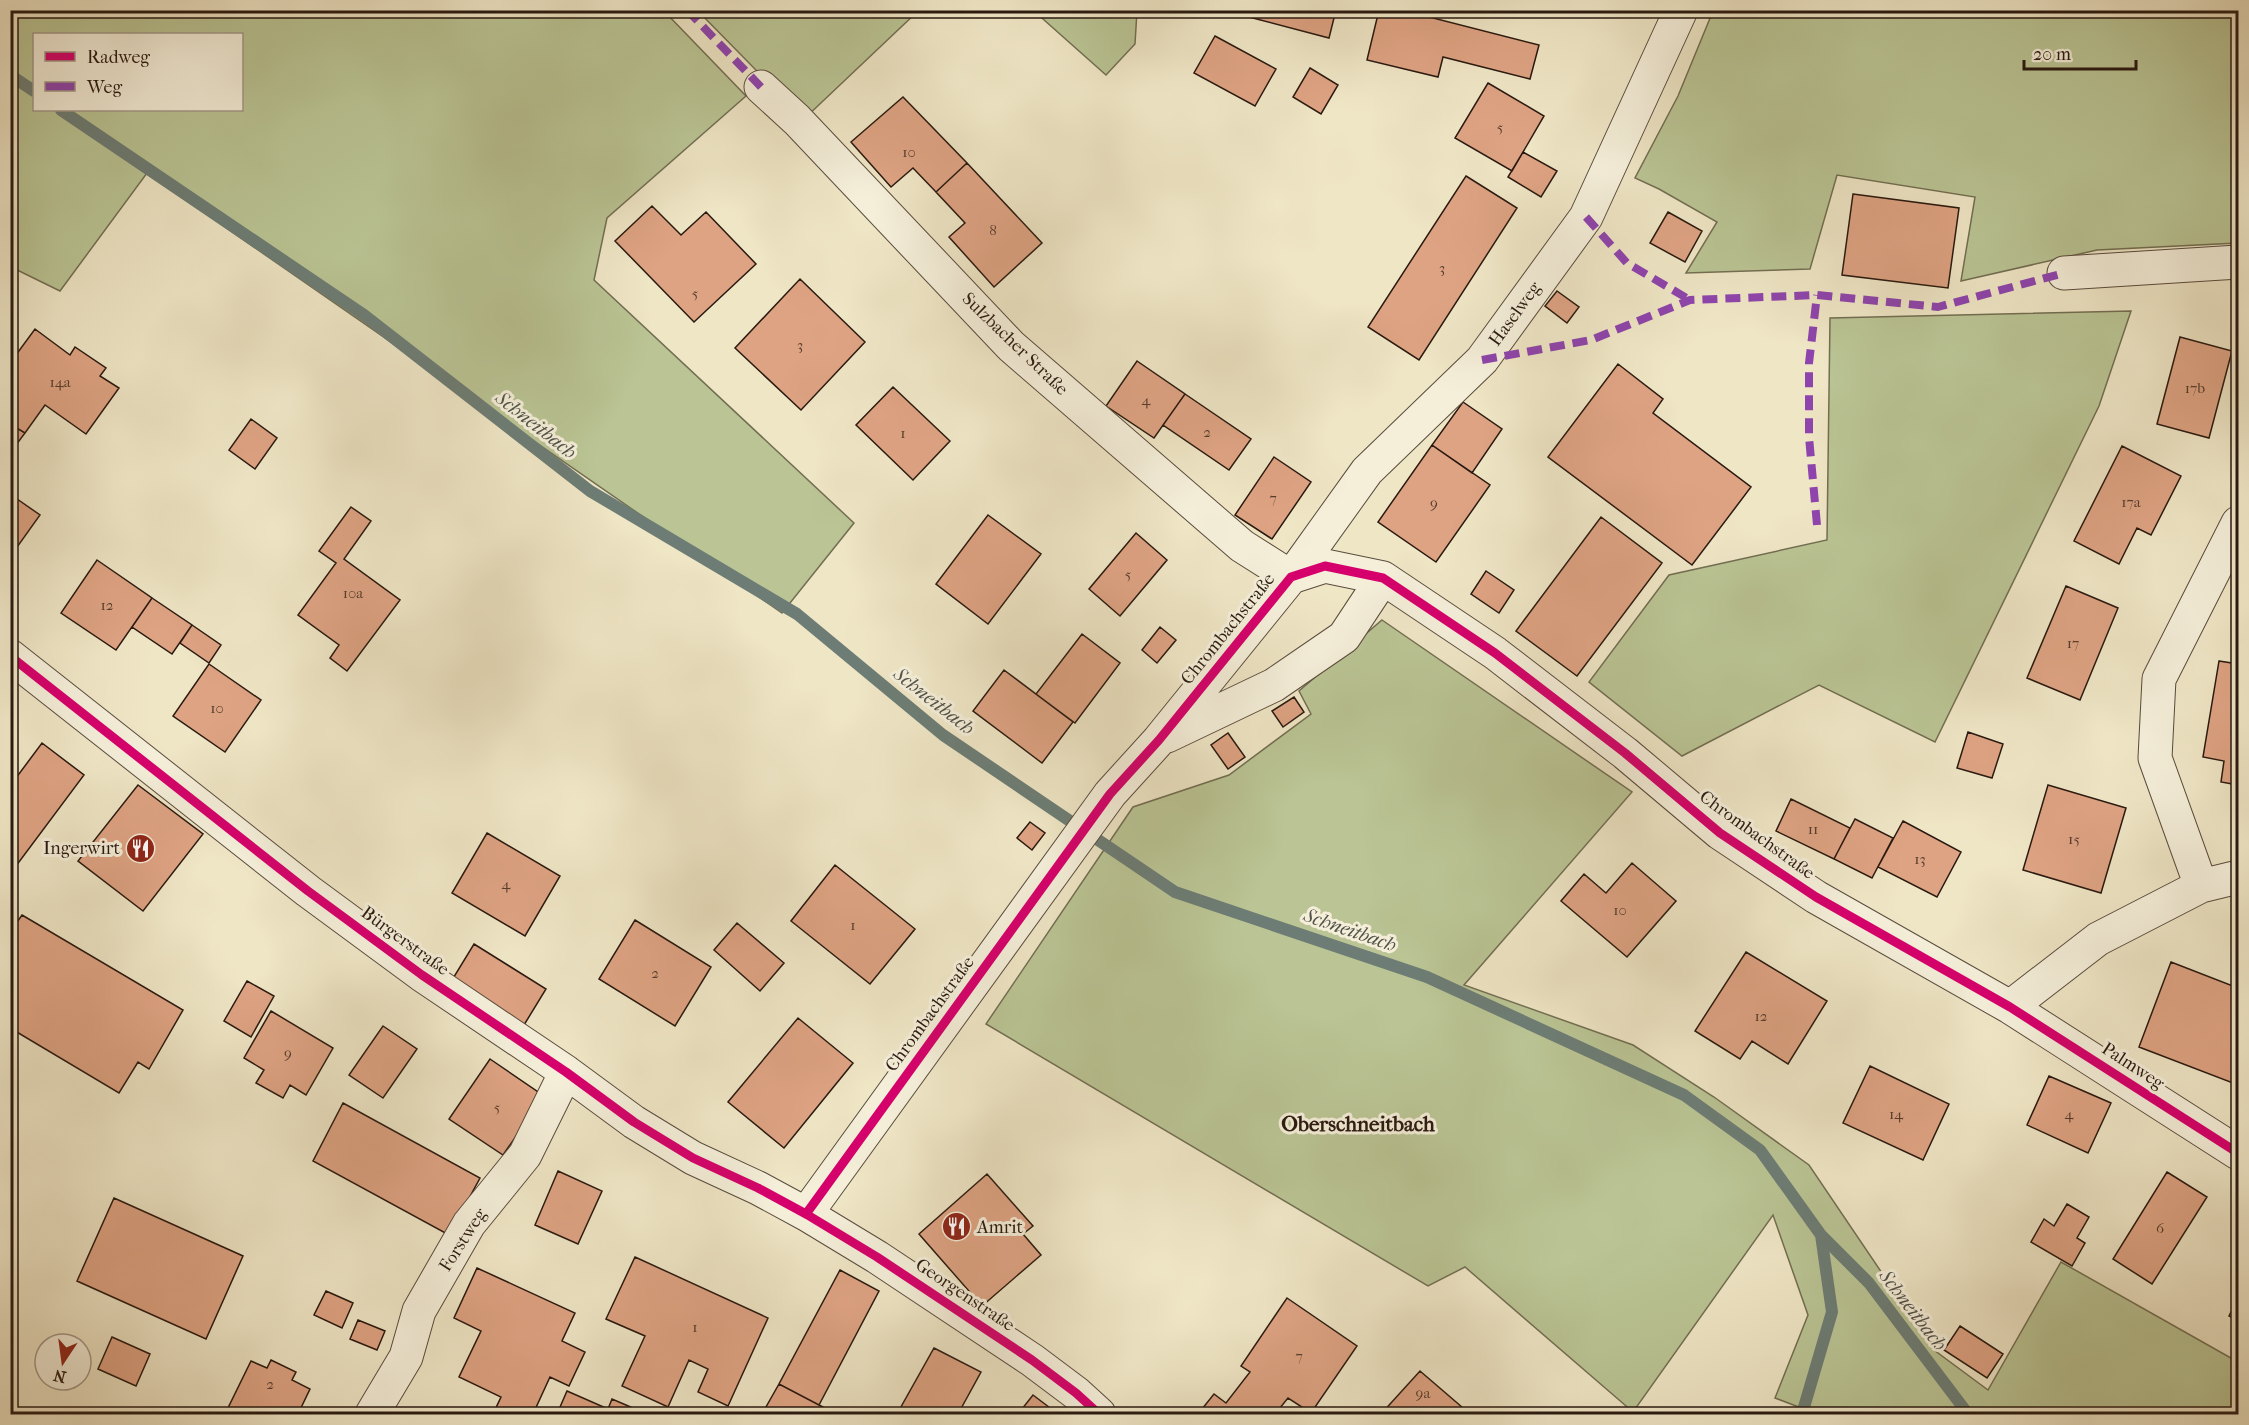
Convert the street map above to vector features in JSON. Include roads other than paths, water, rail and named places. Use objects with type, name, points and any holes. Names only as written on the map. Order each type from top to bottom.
[{"type":"street","name":"Haselweg","points":[[1291,577],[1366,471],[1482,360],[1586,217],[1681,10]]},
{"type":"street","name":"Sulzbacher Straße","points":[[761,87],[797,120],[1011,346],[1242,546],[1291,577]]},
{"type":"street","points":[[2064,273],[2238,262]]},
{"type":"street","points":[[2201,886],[2155,758],[2159,679],[2238,523]]},
{"type":"street","name":"Chrombachstraße","points":[[806,1214],[1110,794],[1159,740],[1291,577],[1325,566],[1383,578],[1495,653],[1625,753],[1720,833],[1816,897],[2010,1007]]},
{"type":"street","name":"Chrombachstraße","points":[[1159,740],[1274,685],[1344,637],[1383,578]]},
{"type":"street","name":"Bürgerstraße","points":[[10,656],[308,891],[422,975],[566,1072],[634,1122],[693,1158],[758,1188],[806,1214]]},
{"type":"street","points":[[2010,1007],[2098,939],[2201,886],[2238,877]]},
{"type":"street","name":"Palmweg","points":[[2010,1007],[2238,1153]]},
{"type":"street","name":"Forstweg","points":[[372,1414],[406,1357],[419,1311],[469,1224],[525,1155],[566,1072]]},
{"type":"street","name":"Georgenstraße","points":[[806,1214],[877,1257],[1032,1360],[1076,1393],[1099,1414]]},
{"type":"waterway","name":"Schneitbach","points":[[10,75],[33,90]]},
{"type":"waterway","name":"Schneitbach","points":[[62,111],[364,315],[590,491],[797,614],[943,735],[1175,892],[1427,977],[1684,1095],[1760,1150],[1821,1235],[1832,1312],[1802,1414]]},
{"type":"waterway","name":"Schneitbach","points":[[1821,1235],[1869,1283],[1968,1414]]},
{"type":"place","name":"Ingerwirt","points":[[141,848]]},
{"type":"place","name":"Amrit","points":[[956,1227]]},
{"type":"district","name":"Oberschneitbach","points":[[1358,1124]]}]
